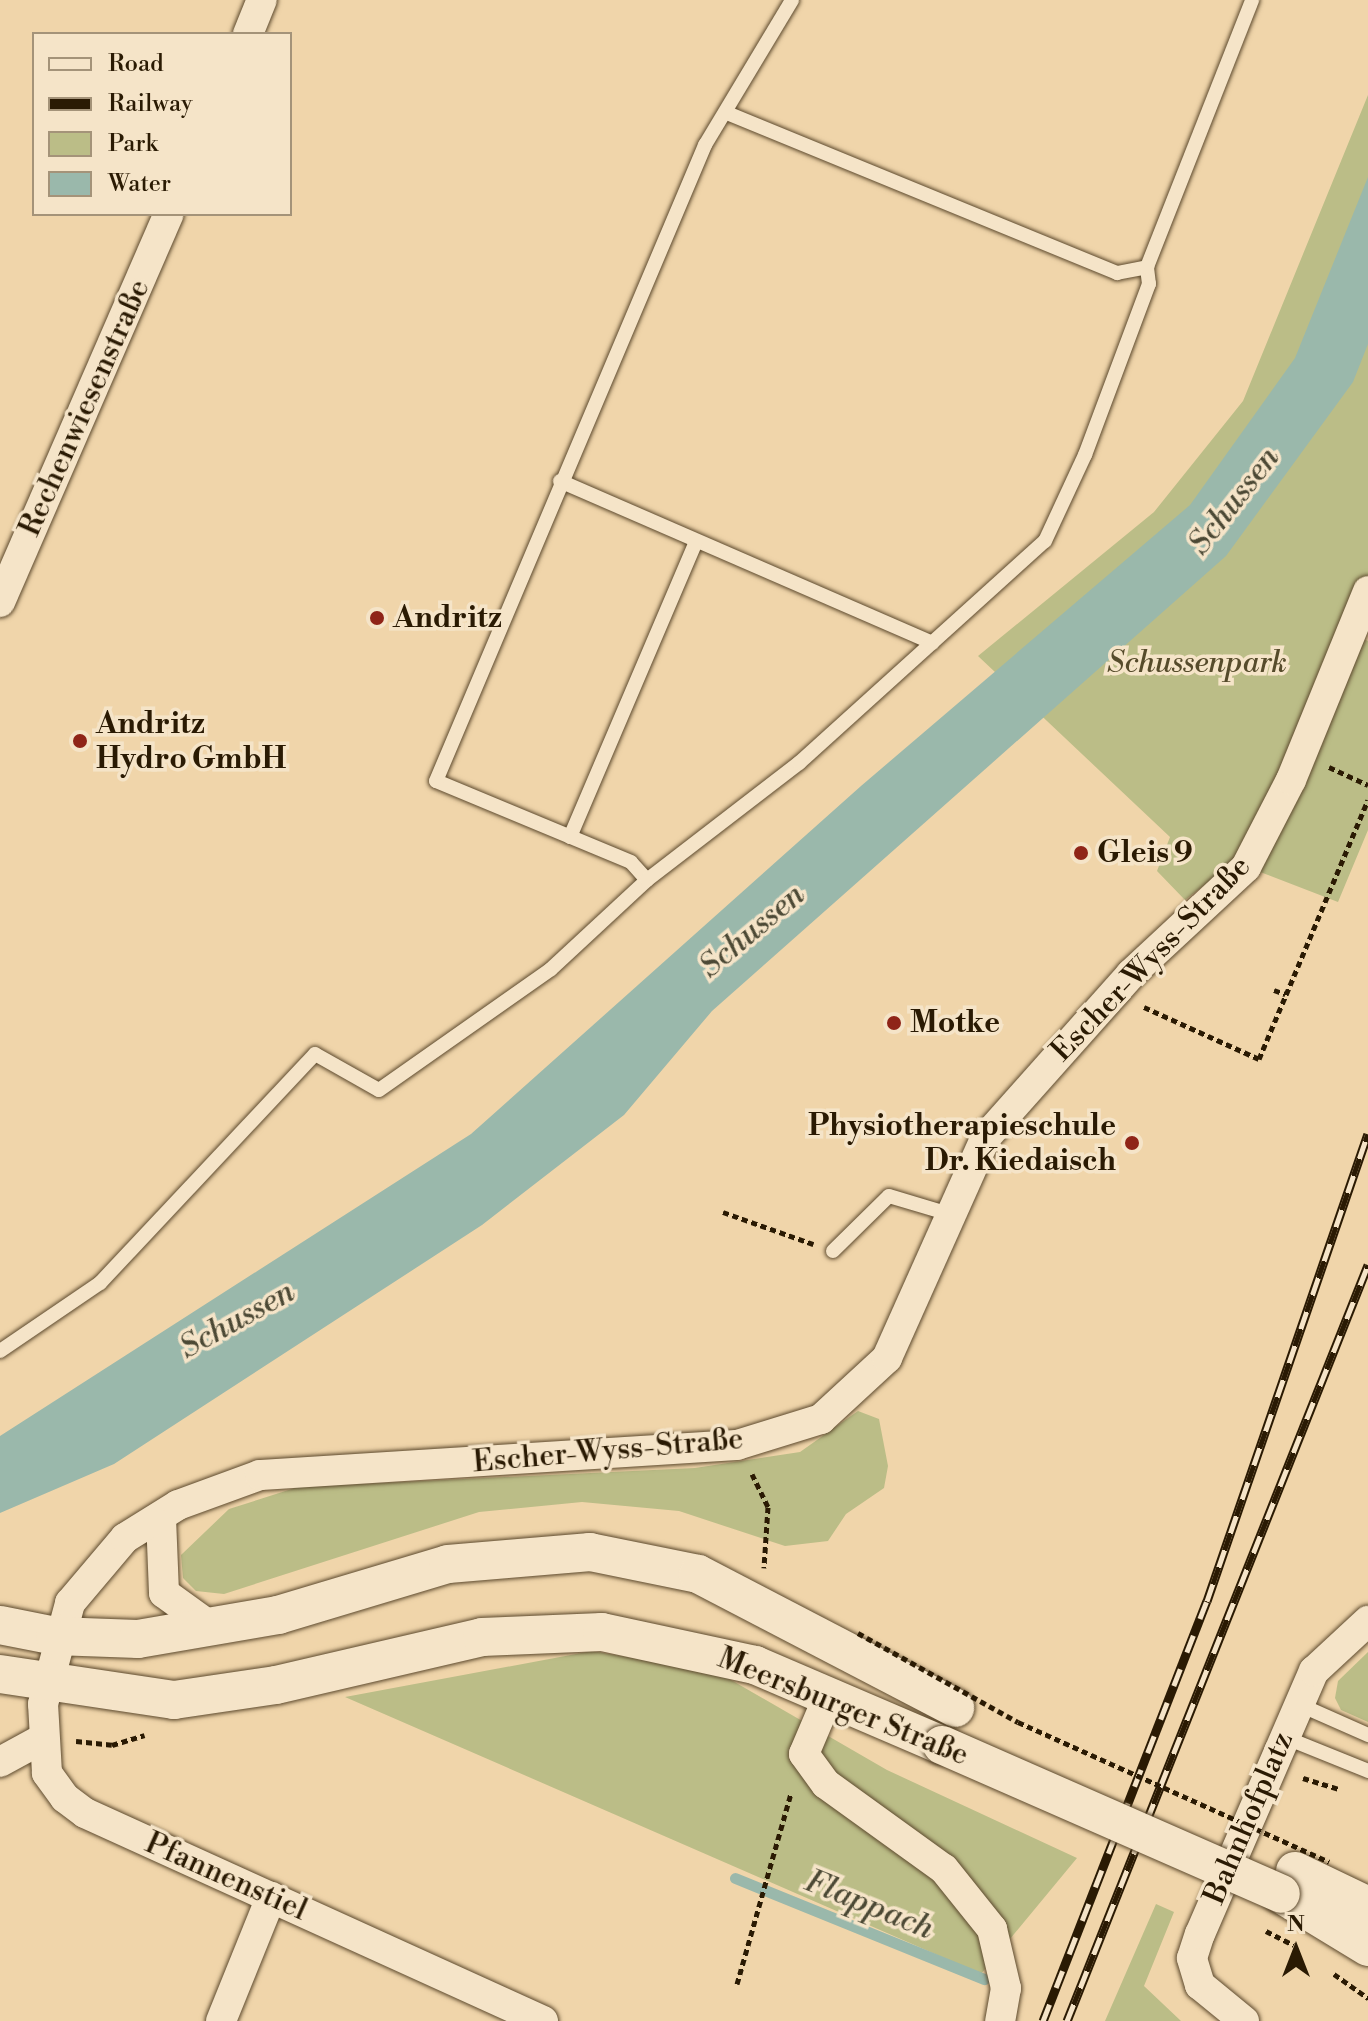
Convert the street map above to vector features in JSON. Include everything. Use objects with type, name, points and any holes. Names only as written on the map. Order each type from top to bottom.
[{"type":"street","points":[[249,32],[262,0]]},
{"type":"street","name":"Rechenwiesenstraße","points":[[0,602],[168,216]]},
{"type":"street","name":"Escher-Wyss-Straße","points":[[55,1636],[102,1563],[161,1518],[260,1475],[737,1445],[821,1419],[887,1358],[946,1213],[986,1137],[1114,993],[1246,867],[1291,780],[1368,591]]},
{"type":"street","points":[[161,1518],[164,1593],[214,1629]]},
{"type":"street","name":"Meersburger Straße","points":[[0,1625],[55,1636],[138,1639],[214,1629],[448,1564],[590,1552],[698,1574],[955,1708]]},
{"type":"street","name":"Bahnhofplatz","points":[[1244,2021],[1200,1985],[1192,1958],[1298,1704],[1336,1643],[1368,1621]]},
{"type":"street","name":"Meersburger Straße","points":[[0,1674],[174,1700],[276,1685],[482,1637],[602,1632],[755,1665],[942,1745],[1302,1876],[1368,1906]]},
{"type":"street","name":"Pfannenstiel","points":[[55,1636],[46,1683],[44,1738],[47,1773],[85,1813],[543,2021]]},
{"type":"street","points":[[829,1695],[804,1754],[826,1784],[944,1869],[992,1929],[1006,1988],[1000,2021]]},
{"type":"street","points":[[0,1762],[44,1738]]},
{"type":"street","name":"Meersburger Straße","points":[[1302,1876],[1368,1947]]},
{"type":"street","points":[[221,2021],[271,1897]]},
{"type":"lane","points":[[647,880],[631,862],[436,781],[560,481],[705,145],[727,113],[792,0]]},
{"type":"lane","points":[[0,1351],[100,1283],[315,1054],[379,1090],[551,969],[647,880],[799,763],[1045,541],[1149,284],[1147,267],[1252,0]]},
{"type":"lane","points":[[727,113],[1117,273],[1147,267]]},
{"type":"lane","points":[[560,481],[932,643]]},
{"type":"lane","points":[[570,837],[696,542]]},
{"type":"lane","points":[[833,1251],[889,1196],[946,1213]]},
{"type":"lane","points":[[1298,1704],[1368,1735]]},
{"type":"lane","points":[[1284,1737],[1368,1771]]},
{"type":"path","points":[[1114,993],[1259,1059],[1368,800]]},
{"type":"path","points":[[1274,990],[1285,994]]},
{"type":"path","points":[[723,1212],[833,1251]]},
{"type":"path","points":[[737,1445],[768,1507],[764,1574]]},
{"type":"path","points":[[858,1633],[1302,1876]]},
{"type":"path","points":[[44,1738],[112,1745],[157,1732]]},
{"type":"path","points":[[737,1984],[804,1754]]},
{"type":"path","points":[[1271,1767],[1355,1792]]},
{"type":"green space","name":"Schussenpark","points":[[1368,95],[1368,607],[1339,628],[1368,641],[1368,830],[1338,902],[1234,862],[1185,900],[1157,871],[1170,837],[978,656],[1154,512],[1243,401]]},
{"type":"green space","points":[[858,1411],[879,1419],[888,1466],[884,1488],[846,1514],[828,1541],[785,1546],[679,1511],[582,1502],[479,1512],[224,1594],[196,1591],[183,1578],[181,1555],[229,1509],[298,1487],[695,1468],[800,1452]]},
{"type":"green space","points":[[592,1651],[719,1673],[887,1770],[1077,1858],[981,1974],[345,1697]]},
{"type":"green space","points":[[1368,1652],[1368,1722],[1341,1710],[1335,1698],[1338,1681]]},
{"type":"green space","points":[[1156,1904],[1174,1912],[1144,1986],[1181,2021],[1105,2021]]},
{"type":"water","name":"Schussen","points":[[1368,177],[1368,344],[1353,382],[1226,556],[712,1011],[624,1115],[482,1225],[114,1464],[0,1513],[0,1436],[471,1134],[861,786],[1190,505],[1295,358]]},
{"type":"waterway","name":"Flappach","points":[[735,1878],[984,1979]]},
{"type":"railway","points":[[1043,2021],[1207,1601],[1368,1134]]},
{"type":"railway","points":[[1067,2021],[1368,1265]]},
{"type":"place","name":"Andritz","points":[[377,618]]},
{"type":"place","name":"Andritz Hydro GmbH","points":[[80,741]]},
{"type":"place","name":"Gleis 9","points":[[1081,853]]},
{"type":"place","name":"Motke","points":[[894,1023]]},
{"type":"place","name":"Physiotherapieschule Dr. Kiedaisch","points":[[1132,1143]]}]
